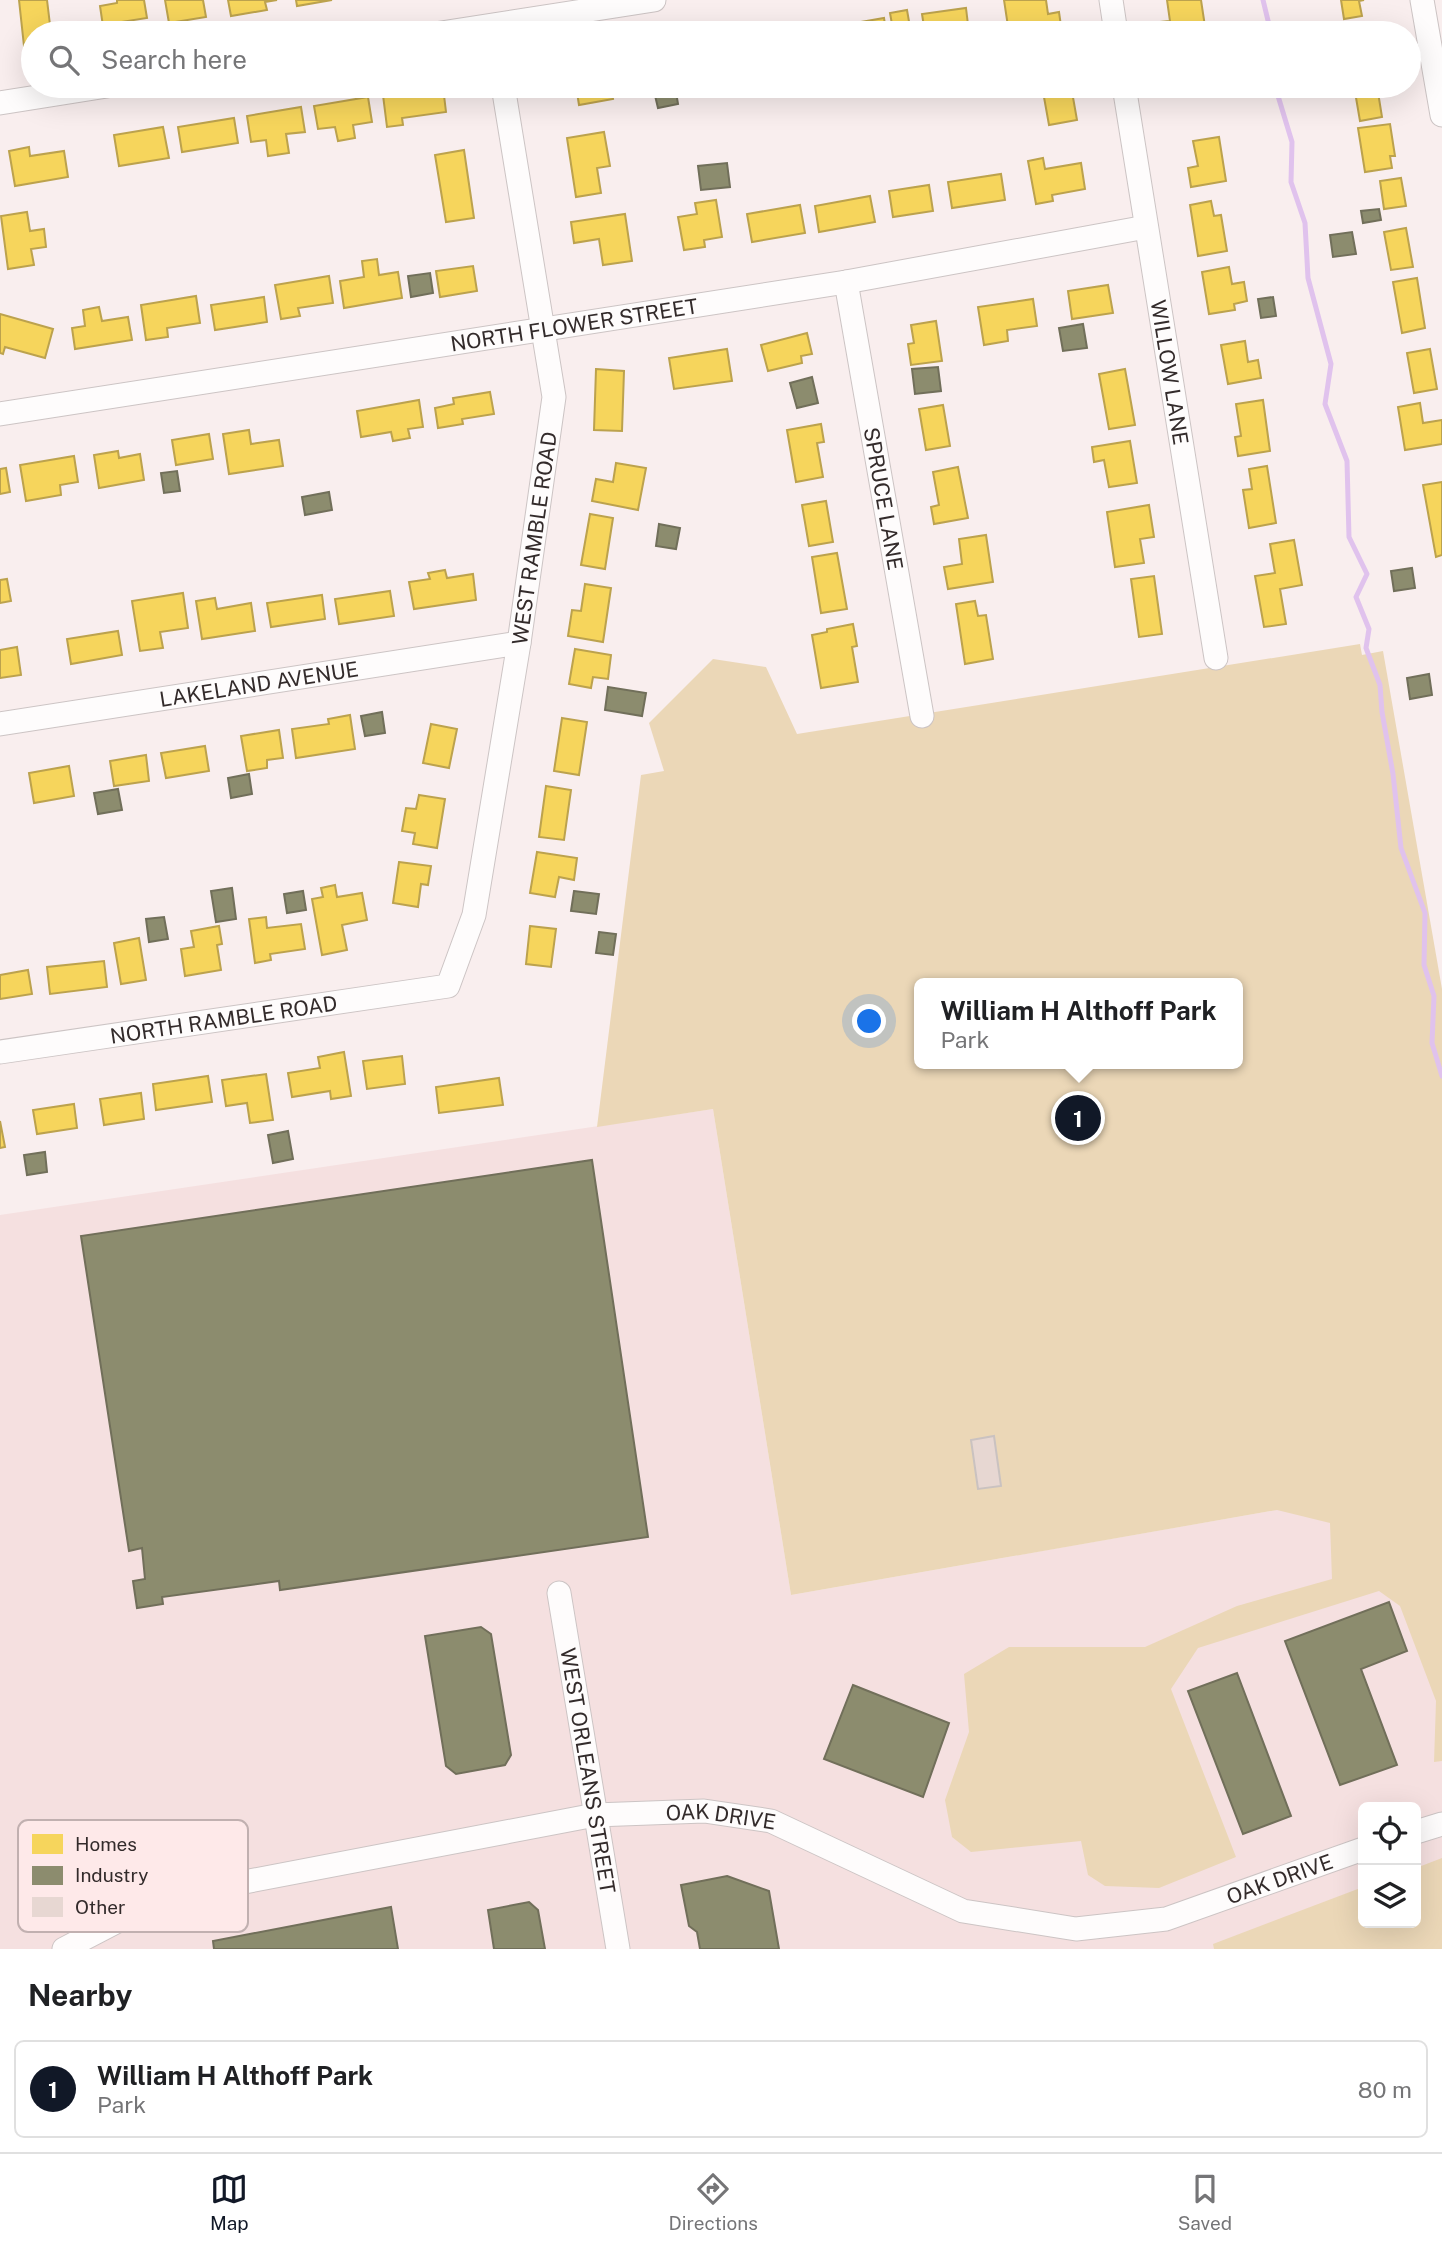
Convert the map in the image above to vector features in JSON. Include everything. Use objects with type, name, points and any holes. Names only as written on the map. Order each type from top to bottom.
[{"type":"street","points":[[537,21],[654,0]]},
{"type":"street","points":[[1111,0],[1114,21]]},
{"type":"street","points":[[1422,0],[1439,83],[1442,115]]},
{"type":"street","points":[[0,103],[31,98]]},
{"type":"street","name":"WEST RAMBLE ROAD","points":[[448,986],[474,915],[519,643],[554,397],[505,98]]},
{"type":"street","name":"WILLOW LANE","points":[[1126,98],[1216,658]]},
{"type":"street","name":"NORTH FLOWER STREET","points":[[0,414],[846,282],[1146,227]]},
{"type":"street","name":"SPRUCE LANE","points":[[846,282],[922,716]]},
{"type":"street","name":"LAKELAND AVENUE","points":[[0,724],[519,643]]},
{"type":"street","name":"NORTH RAMBLE ROAD","points":[[0,1052],[448,986]]},
{"type":"street","name":"WEST ORLEANS STREET","points":[[559,1593],[618,1949]]},
{"type":"street","name":"OAK DRIVE","points":[[248,1881],[595,1815],[704,1811],[771,1821],[963,1910],[1076,1929],[1166,1919],[1358,1851]]},
{"type":"street","points":[[1421,1830],[1442,1824]]},
{"type":"street","name":"OAK DRIVE","points":[[64,1949],[97,1932]]},
{"type":"shaded area","points":[[1360,644],[1362,655],[1383,651],[1442,989],[1442,1761],[1434,1762],[1436,1701],[1400,1606],[1379,1591],[1198,1648],[1171,1689],[1236,1857],[1159,1888],[1105,1886],[1088,1875],[1081,1841],[971,1852],[952,1837],[945,1800],[969,1732],[964,1674],[1009,1647],[1145,1647],[1237,1606],[1332,1579],[1330,1523],[1277,1510],[791,1595],[713,1109],[597,1127],[641,775],[664,771],[649,723],[713,659],[766,667],[797,734]]},
{"type":"shaded area","points":[[713,1109],[791,1595],[1442,1481],[1442,1949],[0,1949],[0,1215]]},
{"type":"shaded area","points":[[1442,1858],[1442,1949],[1214,1949],[1213,1944],[1358,1889],[1358,1928],[1421,1928],[1421,1866]]},
{"type":"building: Homes","points":[[19,0],[47,0],[50,21],[21,21]]},
{"type":"building: Homes","points":[[117,0],[144,0],[147,18],[102,21],[100,6],[117,3]]},
{"type":"building: Homes","points":[[165,0],[203,0],[206,17],[169,21]]},
{"type":"building: Homes","points":[[228,0],[277,0],[265,2],[267,10],[231,16]]},
{"type":"building: Homes","points":[[296,0],[332,0],[297,6]]},
{"type":"building: Homes","points":[[1004,0],[1046,0],[1048,14],[1059,12],[1060,21],[1007,21]]},
{"type":"building: Homes","points":[[1167,0],[1201,0],[1204,21],[1170,21]]},
{"type":"building: Homes","points":[[1341,0],[1364,0],[1359,1],[1362,16],[1344,19]]},
{"type":"building: Homes","points":[[966,8],[968,21],[923,21],[922,14]]},
{"type":"building: Homes","points":[[907,10],[909,21],[891,21],[890,13]]},
{"type":"building: Homes","points":[[368,98],[372,122],[353,125],[355,138],[338,141],[335,127],[318,129],[314,106]]},
{"type":"building: Homes","points":[[383,98],[444,98],[446,112],[402,118],[403,125],[387,127]]},
{"type":"building: Homes","points":[[578,98],[613,98],[613,99],[579,105]]},
{"type":"building: Homes","points":[[1044,98],[1073,98],[1077,120],[1049,125]]},
{"type":"building: Homes","points":[[1356,98],[1379,98],[1382,117],[1360,121]]},
{"type":"building: Homes","points":[[301,107],[305,132],[286,134],[289,153],[268,156],[266,140],[251,142],[247,116]]},
{"type":"building: Homes","points":[[234,118],[238,143],[182,152],[178,127]]},
{"type":"building: Homes","points":[[1390,124],[1395,156],[1390,156],[1392,168],[1365,172],[1358,128]]},
{"type":"building: Homes","points":[[163,127],[169,158],[119,166],[114,135]]},
{"type":"building: Homes","points":[[604,132],[610,166],[597,168],[601,193],[576,197],[567,138]]},
{"type":"building: Homes","points":[[1219,137],[1226,181],[1191,187],[1188,168],[1198,166],[1193,141]]},
{"type":"building: Homes","points":[[29,147],[30,156],[64,151],[68,177],[15,186],[9,151]]},
{"type":"building: Homes","points":[[464,150],[474,218],[446,222],[435,155]]},
{"type":"building: Homes","points":[[1043,158],[1045,169],[1081,163],[1085,189],[1052,195],[1053,201],[1036,204],[1028,161]]},
{"type":"building: Homes","points":[[1001,174],[1005,200],[952,208],[948,182]]},
{"type":"building: Homes","points":[[1401,178],[1406,206],[1384,209],[1380,181]]},
{"type":"building: Homes","points":[[929,185],[933,211],[893,217],[889,191]]},
{"type":"building: Homes","points":[[870,196],[875,222],[819,232],[815,206]]},
{"type":"building: Homes","points":[[716,200],[722,237],[704,240],[705,247],[684,250],[678,217],[697,214],[695,203]]},
{"type":"building: Homes","points":[[1211,201],[1214,216],[1221,215],[1227,251],[1198,256],[1190,205]]},
{"type":"building: Homes","points":[[800,205],[805,233],[752,242],[747,214]]},
{"type":"building: Homes","points":[[27,212],[30,231],[44,229],[46,247],[31,249],[34,265],[8,269],[1,216]]},
{"type":"building: Homes","points":[[625,214],[632,261],[603,265],[599,239],[574,243],[571,222]]},
{"type":"building: Homes","points":[[1406,228],[1413,267],[1391,270],[1384,232]]},
{"type":"building: Homes","points":[[377,259],[379,275],[398,272],[402,298],[344,308],[340,281],[364,277],[362,261]]},
{"type":"building: Homes","points":[[473,266],[477,291],[440,297],[436,271]]},
{"type":"building: Homes","points":[[1229,267],[1232,284],[1244,282],[1247,301],[1234,304],[1235,310],[1209,314],[1202,272]]},
{"type":"building: Homes","points":[[329,276],[333,303],[298,308],[300,316],[281,319],[275,285]]},
{"type":"building: Homes","points":[[1417,278],[1425,328],[1402,333],[1393,282]]},
{"type":"building: Homes","points":[[1108,285],[1113,313],[1072,319],[1068,291]]},
{"type":"building: Homes","points":[[196,296],[200,323],[167,328],[168,337],[146,340],[141,305]]},
{"type":"building: Homes","points":[[264,297],[267,322],[215,330],[211,305]]},
{"type":"building: Homes","points":[[1033,299],[1037,326],[1007,330],[1008,341],[984,345],[978,307]]},
{"type":"building: Homes","points":[[99,307],[102,321],[128,317],[132,340],[75,349],[72,328],[85,326],[83,310]]},
{"type":"building: Homes","points":[[0,314],[53,329],[45,358],[5,347],[3,354],[0,353]]},
{"type":"building: Homes","points":[[936,321],[942,361],[911,365],[908,344],[914,343],[911,325]]},
{"type":"building: Homes","points":[[807,333],[812,354],[801,356],[802,363],[768,371],[761,345]]},
{"type":"building: Homes","points":[[1245,341],[1248,362],[1258,360],[1261,378],[1228,384],[1221,345]]},
{"type":"building: Homes","points":[[727,349],[732,381],[674,389],[669,358]]},
{"type":"building: Homes","points":[[1430,349],[1437,389],[1414,393],[1407,353]]},
{"type":"building: Homes","points":[[596,369],[624,371],[622,431],[594,430]]},
{"type":"building: Homes","points":[[1125,369],[1135,425],[1109,429],[1099,374]]},
{"type":"building: Homes","points":[[490,392],[494,414],[462,419],[463,424],[438,428],[435,408],[454,404],[453,398]]},
{"type":"building: Homes","points":[[419,400],[423,427],[408,429],[410,438],[393,441],[391,432],[361,437],[357,411]]},
{"type":"building: Homes","points":[[1263,400],[1270,451],[1238,456],[1235,437],[1241,436],[1236,404]]},
{"type":"building: Homes","points":[[1420,403],[1423,423],[1442,420],[1442,444],[1405,450],[1398,407]]},
{"type":"building: Homes","points":[[943,405],[950,446],[926,450],[919,409]]},
{"type":"building: Homes","points":[[821,424],[824,442],[817,443],[823,477],[796,482],[787,430]]},
{"type":"building: Homes","points":[[249,430],[251,444],[279,440],[283,466],[229,474],[223,434]]},
{"type":"building: Homes","points":[[209,434],[213,459],[176,465],[172,440]]},
{"type":"building: Homes","points":[[1130,441],[1137,483],[1109,487],[1104,460],[1094,462],[1092,447]]},
{"type":"building: Homes","points":[[118,451],[119,458],[140,454],[144,480],[99,488],[94,455]]},
{"type":"building: Homes","points":[[74,456],[78,482],[60,485],[61,495],[26,501],[20,465]]},
{"type":"building: Homes","points":[[616,463],[646,468],[638,510],[592,501],[596,479],[613,482]]},
{"type":"building: Homes","points":[[1267,466],[1276,523],[1249,528],[1243,490],[1252,489],[1249,469]]},
{"type":"building: Homes","points":[[958,467],[968,518],[934,524],[931,507],[939,505],[933,472]]},
{"type":"building: Homes","points":[[6,468],[10,492],[0,494],[0,469]]},
{"type":"building: Homes","points":[[1442,482],[1442,555],[1436,557],[1423,485]]},
{"type":"building: Homes","points":[[826,501],[833,542],[809,546],[802,505]]},
{"type":"building: Homes","points":[[1149,505],[1154,537],[1140,539],[1144,563],[1115,567],[1107,512]]},
{"type":"building: Homes","points":[[590,514],[613,518],[605,569],[581,565]]},
{"type":"building: Homes","points":[[986,535],[993,582],[948,589],[944,567],[962,564],[959,539]]},
{"type":"building: Homes","points":[[1294,540],[1302,585],[1280,589],[1286,624],[1264,627],[1255,576],[1275,573],[1270,544]]},
{"type":"building: Homes","points":[[837,553],[847,609],[821,613],[812,557]]},
{"type":"building: Homes","points":[[445,570],[447,578],[473,574],[476,600],[414,609],[409,582],[430,579],[428,573]]},
{"type":"building: Homes","points":[[1154,576],[1162,634],[1139,637],[1131,579]]},
{"type":"building: Homes","points":[[7,579],[11,601],[0,603],[0,580]]},
{"type":"building: Homes","points":[[585,584],[611,588],[603,642],[568,636],[572,610],[581,611]]},
{"type":"building: Homes","points":[[390,591],[394,616],[339,624],[335,599]]},
{"type":"building: Homes","points":[[183,593],[188,628],[160,632],[163,648],[140,651],[132,601]]},
{"type":"building: Homes","points":[[322,595],[325,619],[271,627],[267,603]]},
{"type":"building: Homes","points":[[215,598],[217,609],[251,603],[255,631],[202,639],[196,601]]},
{"type":"building: Homes","points":[[975,601],[978,616],[986,615],[993,659],[965,664],[956,604]]},
{"type":"building: Homes","points":[[853,624],[857,646],[852,647],[858,682],[821,688],[812,635]]},
{"type":"building: Homes","points":[[118,631],[122,655],[71,664],[67,639]]},
{"type":"building: Homes","points":[[17,647],[21,675],[0,678],[0,650]]},
{"type":"building: Homes","points":[[575,649],[611,655],[608,679],[593,677],[591,688],[569,684]]},
{"type":"building: Homes","points":[[350,715],[355,749],[296,758],[292,729],[329,724],[328,719]]},
{"type":"building: Homes","points":[[562,718],[587,722],[579,775],[554,771]]},
{"type":"building: Homes","points":[[431,724],[457,729],[449,768],[423,763]]},
{"type":"building: Homes","points":[[279,730],[283,758],[267,760],[267,768],[247,771],[241,736]]},
{"type":"building: Homes","points":[[205,746],[209,771],[166,778],[161,753]]},
{"type":"building: Homes","points":[[146,755],[149,781],[114,786],[110,761]]},
{"type":"building: Homes","points":[[69,766],[74,796],[34,803],[29,773]]},
{"type":"building: Homes","points":[[546,786],[571,790],[564,840],[539,837]]},
{"type":"building: Homes","points":[[419,795],[445,799],[437,848],[413,844],[415,833],[402,831],[406,808],[416,809]]},
{"type":"building: Homes","points":[[537,852],[577,858],[574,880],[559,877],[555,897],[530,893]]},
{"type":"building: Homes","points":[[399,862],[431,866],[428,885],[421,884],[418,907],[393,903]]},
{"type":"building: Homes","points":[[335,885],[337,897],[362,893],[367,920],[342,925],[347,950],[322,955],[312,899],[323,897],[321,888]]},
{"type":"building: Homes","points":[[266,917],[267,928],[301,924],[305,949],[270,954],[271,960],[255,963],[249,919]]},
{"type":"building: Homes","points":[[219,926],[222,944],[217,945],[221,970],[185,976],[181,949],[194,947],[191,931]]},
{"type":"building: Homes","points":[[530,926],[556,929],[551,967],[526,964]]},
{"type":"building: Homes","points":[[139,938],[146,980],[121,984],[114,943]]},
{"type":"building: Homes","points":[[104,961],[107,987],[50,994],[47,967]]},
{"type":"building: Homes","points":[[28,970],[32,994],[0,999],[0,975]]},
{"type":"building: Homes","points":[[344,1052],[351,1096],[331,1099],[330,1091],[292,1097],[288,1073],[320,1068],[318,1057]]},
{"type":"building: Homes","points":[[402,1056],[405,1084],[367,1089],[363,1061]]},
{"type":"building: Homes","points":[[266,1074],[273,1120],[250,1123],[247,1103],[226,1106],[222,1080]]},
{"type":"building: Homes","points":[[208,1076],[212,1102],[156,1110],[153,1084]]},
{"type":"building: Homes","points":[[499,1078],[503,1105],[439,1113],[436,1087]]},
{"type":"building: Homes","points":[[141,1093],[144,1119],[104,1125],[100,1099]]},
{"type":"building: Homes","points":[[74,1104],[77,1128],[37,1134],[33,1110]]},
{"type":"building: Homes","points":[[0,1121],[5,1147],[0,1148]]},
{"type":"building: Industry","points":[[656,98],[677,98],[678,104],[658,108]]},
{"type":"building: Industry","points":[[727,163],[730,187],[701,190],[698,166]]},
{"type":"building: Industry","points":[[1379,209],[1381,220],[1363,223],[1361,211]]},
{"type":"building: Industry","points":[[1352,232],[1356,254],[1333,257],[1330,235]]},
{"type":"building: Industry","points":[[430,273],[433,293],[411,297],[408,276]]},
{"type":"building: Industry","points":[[1273,297],[1276,316],[1261,318],[1258,299]]},
{"type":"building: Industry","points":[[1083,324],[1087,348],[1063,351],[1059,328]]},
{"type":"building: Industry","points":[[938,367],[941,391],[915,394],[912,369]]},
{"type":"building: Industry","points":[[812,377],[818,403],[797,408],[790,383]]},
{"type":"building: Industry","points":[[177,471],[180,491],[164,493],[161,473]]},
{"type":"building: Industry","points":[[329,492],[332,510],[305,515],[302,497]]},
{"type":"building: Industry","points":[[659,524],[680,528],[676,549],[656,546]]},
{"type":"building: Industry","points":[[1412,568],[1415,588],[1394,591],[1391,571]]},
{"type":"building: Industry","points":[[1429,674],[1432,695],[1410,699],[1407,678]]},
{"type":"building: Industry","points":[[608,687],[646,693],[642,716],[605,710]]},
{"type":"building: Industry","points":[[382,712],[385,733],[365,736],[361,716]]},
{"type":"building: Industry","points":[[249,774],[252,794],[231,798],[228,778]]},
{"type":"building: Industry","points":[[118,789],[122,810],[98,814],[94,793]]},
{"type":"building: Industry","points":[[232,888],[236,919],[216,922],[211,891]]},
{"type":"building: Industry","points":[[303,891],[306,910],[287,913],[284,894]]},
{"type":"building: Industry","points":[[574,891],[599,894],[596,914],[571,911]]},
{"type":"building: Industry","points":[[164,917],[168,939],[149,942],[146,919]]},
{"type":"building: Industry","points":[[599,932],[616,934],[613,955],[596,953]]},
{"type":"building: Industry","points":[[288,1131],[293,1159],[273,1163],[268,1135]]},
{"type":"building: Industry","points":[[45,1152],[47,1172],[27,1175],[24,1155]]},
{"type":"building: Industry","points":[[592,1160],[648,1537],[280,1590],[279,1581],[162,1597],[163,1604],[137,1608],[133,1581],[145,1579],[142,1548],[129,1551],[81,1236]]},
{"type":"building: Industry","points":[[1389,1602],[1407,1651],[1361,1669],[1397,1765],[1340,1785],[1285,1641]]},
{"type":"building: Industry","points":[[481,1627],[491,1634],[511,1755],[505,1765],[456,1774],[446,1766],[425,1636]]},
{"type":"building: Industry","points":[[1237,1673],[1291,1816],[1243,1834],[1188,1691]]},
{"type":"building: Industry","points":[[853,1685],[949,1723],[923,1797],[824,1759]]},
{"type":"building: Industry","points":[[727,1876],[769,1891],[779,1949],[700,1949],[697,1932],[689,1926],[681,1885]]},
{"type":"building: Industry","points":[[529,1902],[538,1910],[545,1949],[494,1949],[488,1910]]},
{"type":"building: Industry","points":[[391,1907],[398,1949],[214,1949],[213,1941]]},
{"type":"building: Other","points":[[994,1436],[1001,1486],[978,1489],[971,1440]]},
{"type":"waterway","points":[[1263,0],[1268,21]]},
{"type":"waterway","points":[[1279,98],[1292,142],[1291,182],[1305,223],[1308,278],[1331,364],[1325,404],[1347,461],[1349,537],[1367,574],[1356,597],[1369,629],[1366,648],[1380,685],[1401,848],[1425,913],[1424,965],[1434,996],[1432,1043],[1442,1076]]},
{"type":"place","name":"William H Althoff Park","points":[[1078,1118]]}]
